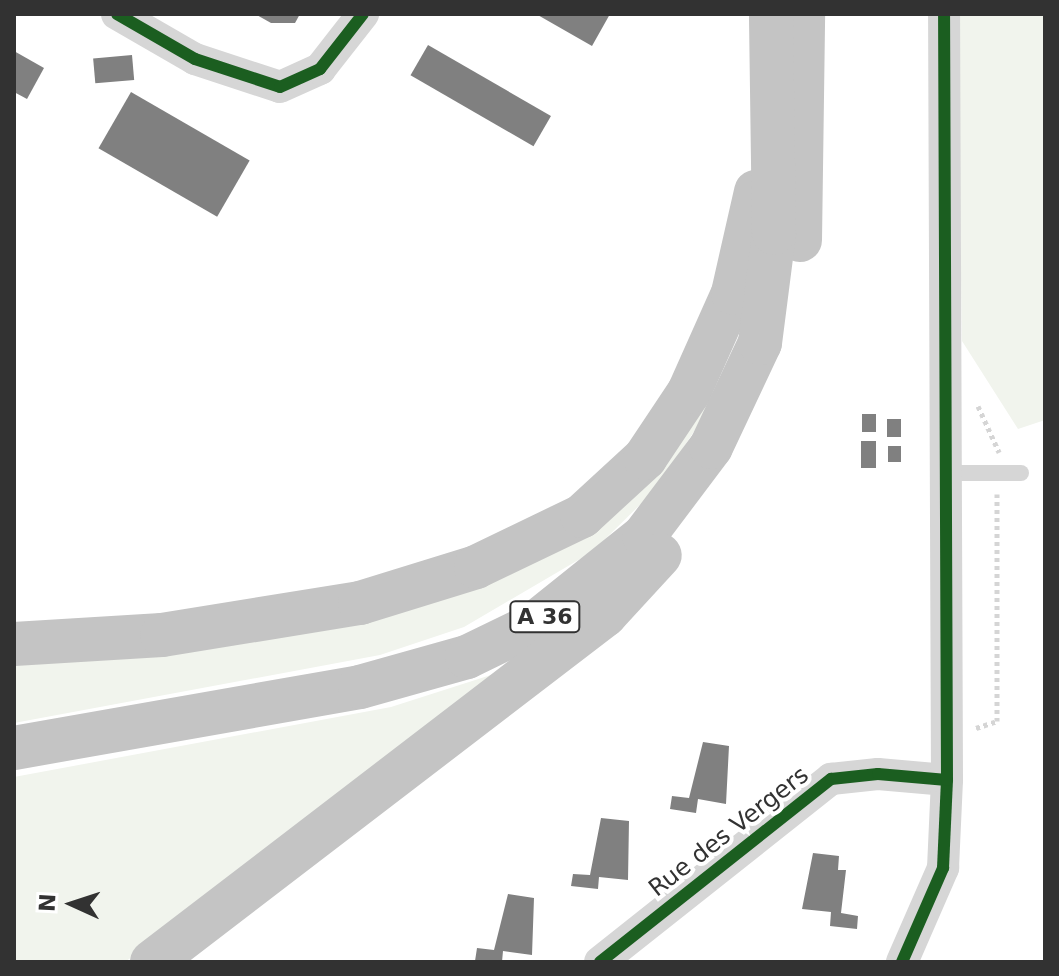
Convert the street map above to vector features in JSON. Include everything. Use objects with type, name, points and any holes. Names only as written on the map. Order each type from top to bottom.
[{"type":"highway","name":"A 36","points":[[14,748],[398,679],[501,642],[584,588],[644,536],[683,489],[746,380],[771,295],[771,14]]},
{"type":"highway","name":"A 36","points":[[152,962],[605,615],[682,531],[751,423],[790,320],[803,188],[803,14]]},
{"type":"highway","name":"A 36","points":[[14,644],[134,638],[360,603],[476,567],[582,516],[645,458],[694,381],[733,293],[772,148]]},
{"type":"highway","name":"A 36","points":[[14,761],[299,717],[439,685],[508,658],[682,531]]},
{"type":"street","points":[[117,14],[195,59],[280,87],[320,69],[363,14]]},
{"type":"street","points":[[902,962],[943,868],[947,780],[951,473],[944,14]]},
{"type":"street","name":"Rue des Vergers","points":[[600,962],[831,779],[878,774],[947,780]]},
{"type":"lane","points":[[951,473],[1021,473]]},
{"type":"path","points":[[948,736],[997,721],[998,473]]},
{"type":"shaded area","points":[[957,14],[1045,14],[1045,420],[1018,429],[962,341]]},
{"type":"shaded area","points":[[702,401],[711,406],[655,490],[592,552],[464,627],[380,655],[14,723],[14,660],[484,581]]},
{"type":"shaded area","points":[[494,674],[502,682],[125,962],[14,962],[14,777],[391,707]]},
{"type":"building","points":[[255,14],[300,14],[295,23],[271,23]]},
{"type":"building","points":[[536,14],[610,14],[592,46]]},
{"type":"building","points":[[428,45],[551,116],[533,146],[410,75]]},
{"type":"building","points":[[14,51],[44,68],[27,99],[14,92]]},
{"type":"building","points":[[132,55],[134,80],[95,83],[93,58]]},
{"type":"building","points":[[131,92],[250,160],[217,217],[98,148]]},
{"type":"building","points":[[862,414],[876,414],[876,432],[862,432]]},
{"type":"building","points":[[887,419],[901,419],[901,437],[887,437]]},
{"type":"building","points":[[861,441],[876,441],[876,468],[861,468]]},
{"type":"building","points":[[888,446],[901,446],[901,462],[888,462]]},
{"type":"building","points":[[703,742],[729,746],[726,804],[698,799],[696,813],[670,809],[672,796],[689,798]]},
{"type":"building","points":[[601,818],[629,821],[628,880],[599,877],[598,889],[571,886],[573,874],[590,875]]},
{"type":"building","points":[[813,853],[839,856],[838,870],[846,870],[841,913],[858,916],[857,929],[830,926],[831,912],[802,909]]},
{"type":"building","points":[[508,894],[534,898],[532,955],[503,951],[502,962],[475,961],[477,948],[494,950]]},
{"type":"cycle path","points":[[117,14],[195,59],[280,87],[320,69],[363,14]]},
{"type":"cycle path","points":[[902,962],[943,868],[947,780],[944,14]]},
{"type":"cycle path","points":[[600,962],[831,779],[878,774],[947,780]]}]
